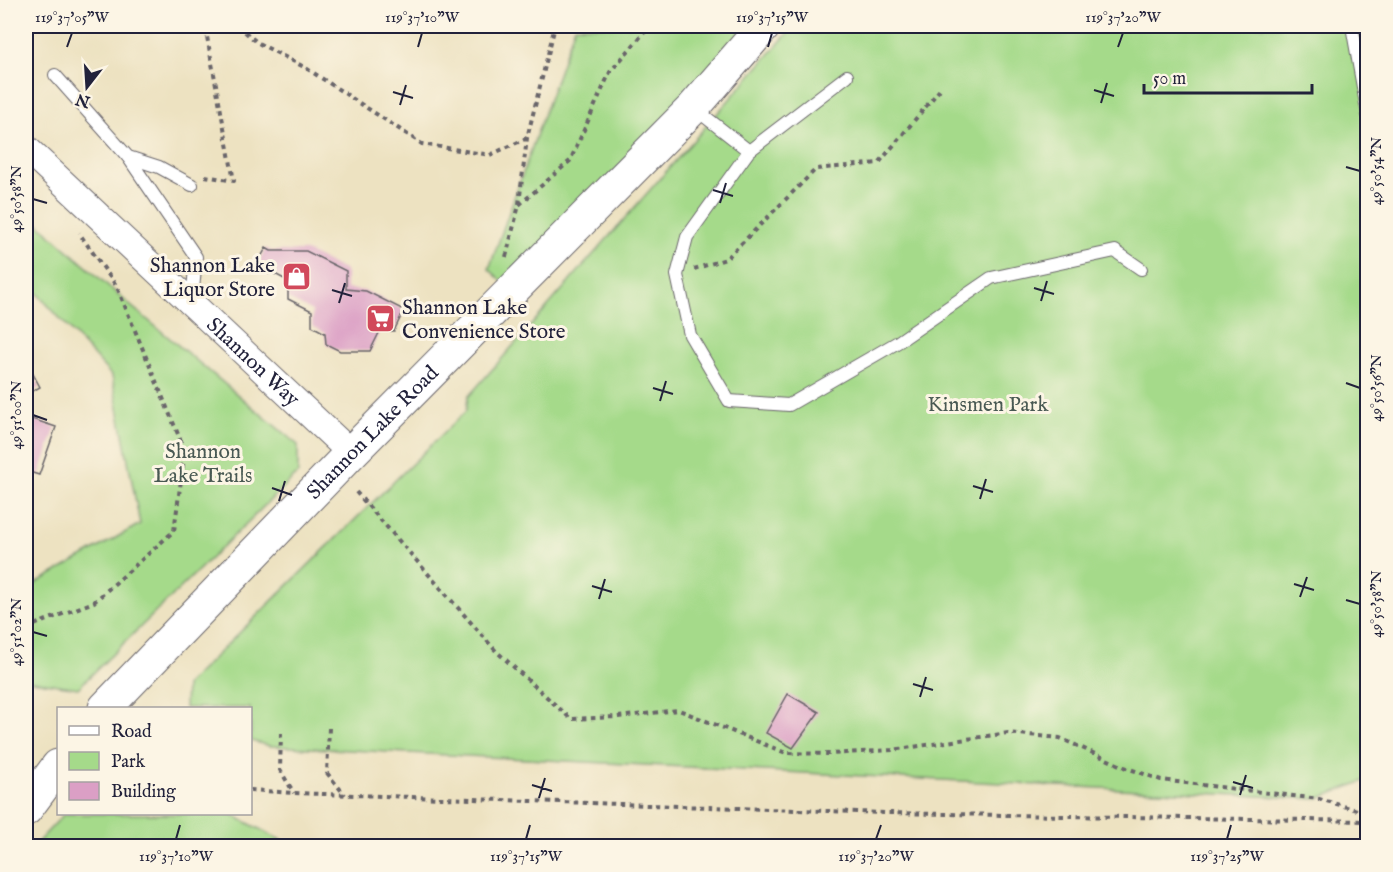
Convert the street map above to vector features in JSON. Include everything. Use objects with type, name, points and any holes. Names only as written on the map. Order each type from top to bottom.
[{"type":"main road","name":"Shannon Lake Road","points":[[106,707],[351,453],[693,108],[764,26]]},
{"type":"main road","points":[[26,809],[57,767]]},
{"type":"street","name":"Shannon Way","points":[[26,148],[351,453]]},
{"type":"lane","points":[[1352,26],[1368,115]]},
{"type":"lane","points":[[55,75],[128,157],[196,257],[192,304]]},
{"type":"lane","points":[[847,76],[749,151],[687,237],[676,275],[690,334],[729,401],[789,405],[898,342],[991,278],[1116,251],[1141,269]]},
{"type":"lane","points":[[693,108],[749,151]]},
{"type":"lane","points":[[128,157],[159,167],[192,185]]},
{"type":"path","points":[[202,175],[234,182],[205,26]]},
{"type":"path","points":[[238,26],[258,43],[306,68],[422,144],[490,155],[527,138]]},
{"type":"path","points":[[505,261],[519,205],[527,138],[555,26]]},
{"type":"path","points":[[519,205],[570,161],[610,72],[650,26]]},
{"type":"path","points":[[676,275],[726,259],[816,169],[879,163],[942,87]]},
{"type":"path","points":[[26,628],[94,602],[174,531],[185,451],[117,287],[77,231]]},
{"type":"path","points":[[356,492],[496,651],[571,719],[617,717],[679,710],[786,753],[797,754],[892,750],[1008,733],[1060,738],[1161,780],[1319,799],[1368,813]]},
{"type":"path","points":[[329,728],[327,773],[345,795]]},
{"type":"path","points":[[281,734],[280,770],[294,794]]},
{"type":"path","points":[[252,790],[294,794],[874,813],[1368,821]]},
{"type":"green space","points":[[575,26],[753,26],[507,286],[489,269]]},
{"type":"green space","name":"Kinsmen Park","points":[[794,26],[1367,26],[1367,780],[1317,799],[270,746],[252,741],[252,707],[185,707],[186,685],[466,411],[468,397]]},
{"type":"green space","name":"Shannon Lake Trails","points":[[26,213],[131,306],[298,445],[298,473],[78,688],[26,680],[26,589],[140,524],[112,376],[26,281]]},
{"type":"green space","points":[[63,815],[233,815],[292,846],[34,846]]},
{"type":"building","points":[[266,248],[271,251],[306,251],[346,271],[346,289],[366,291],[404,310],[394,331],[380,331],[370,351],[340,351],[326,344],[325,333],[312,326],[312,311],[288,299],[288,281],[255,268]]},
{"type":"building","points":[[26,361],[40,387],[26,395]]},
{"type":"building","points":[[26,417],[56,427],[39,475],[26,471]]},
{"type":"building","points":[[788,694],[819,712],[793,748],[766,733]]},
{"type":"place","name":"Shannon Lake Liquor Store","points":[[296,277]]},
{"type":"place","name":"Shannon Lake Convenience Store","points":[[381,319]]}]
